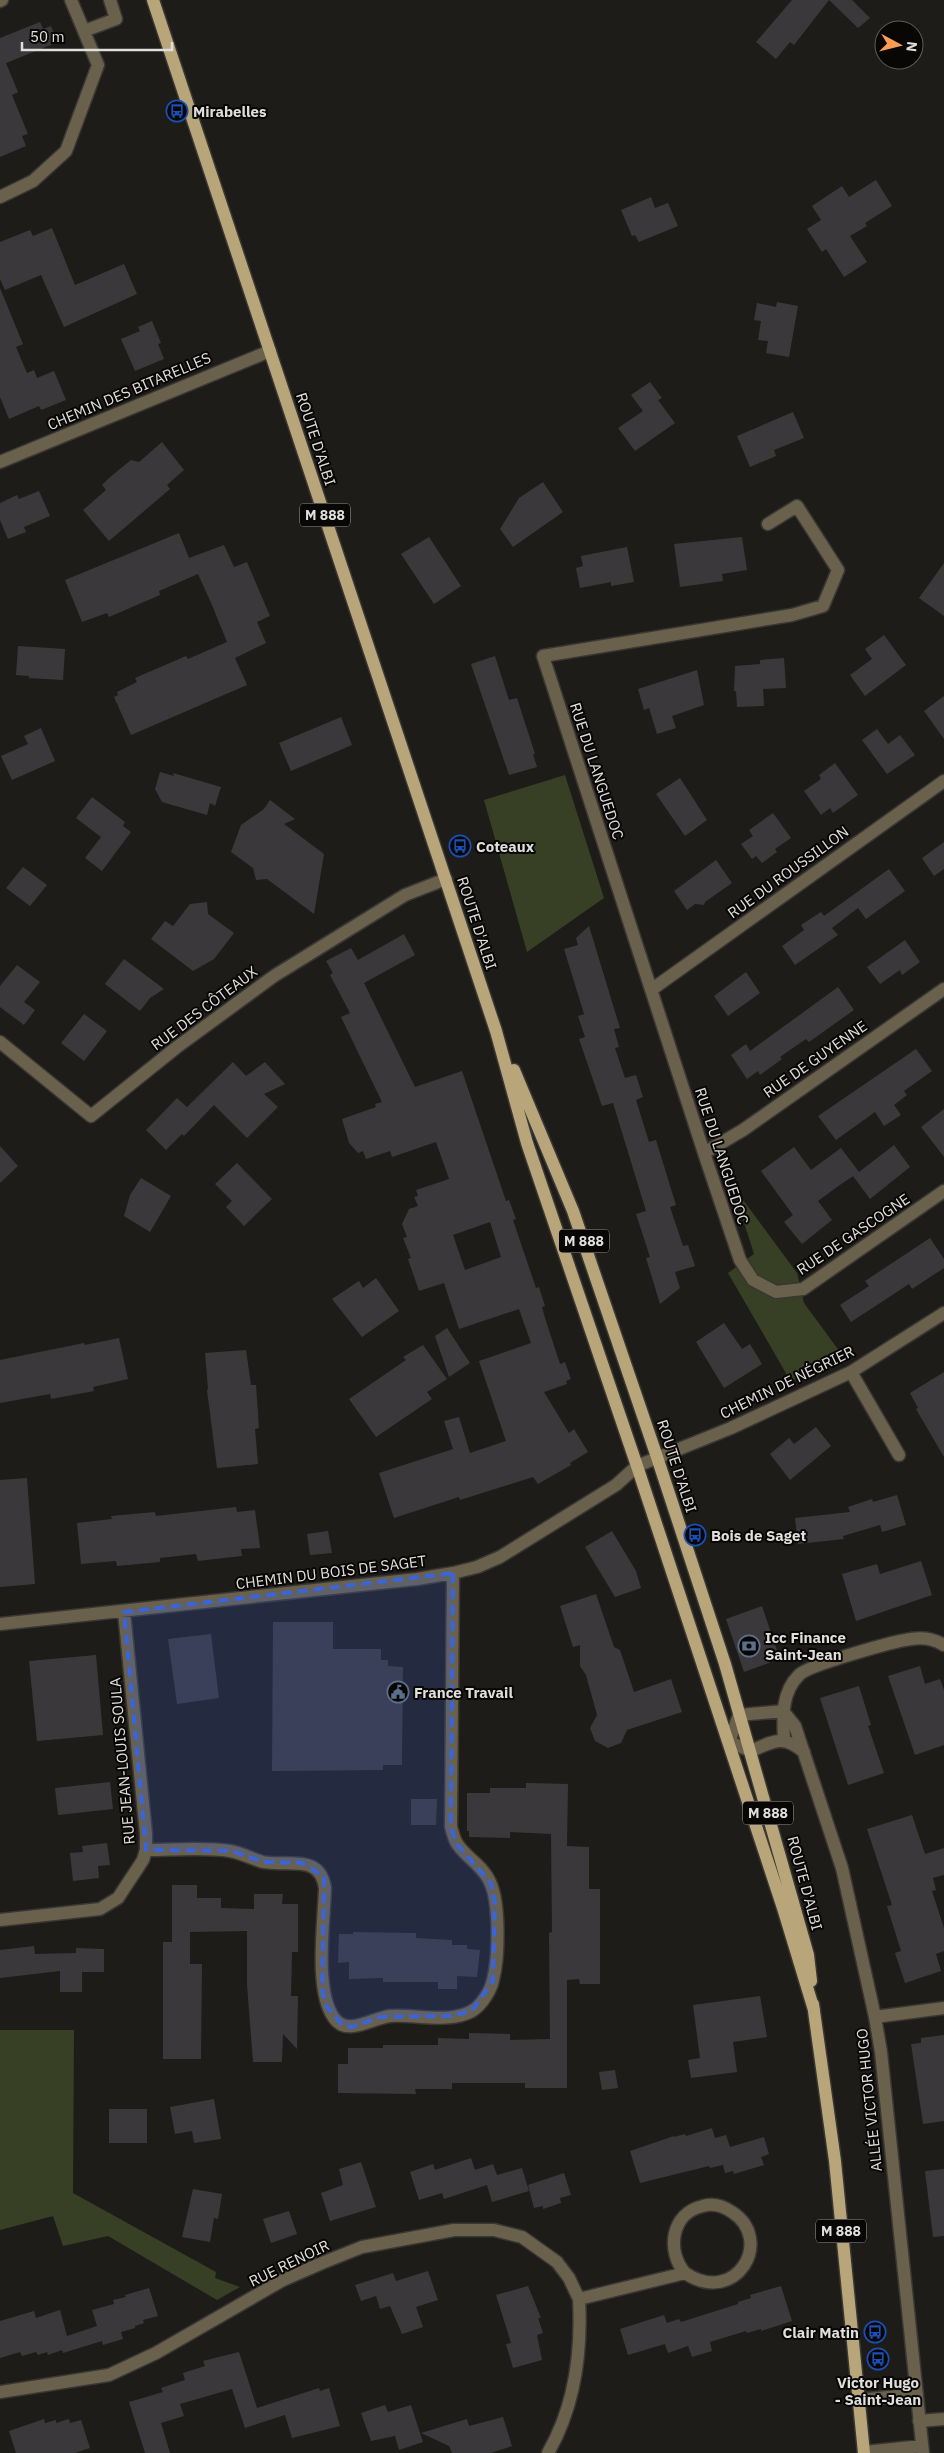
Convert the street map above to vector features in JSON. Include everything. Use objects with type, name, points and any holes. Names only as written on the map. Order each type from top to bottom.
[{"type":"main road","name":"ROUTE D'ALBI","points":[[153,0],[496,1031],[527,1143],[637,1466],[690,1632],[729,1742],[814,2010]]},
{"type":"main road","name":"ROUTE D'ALBI","points":[[496,1031],[573,1212],[657,1457],[725,1664],[808,1955],[814,2010],[823,2058],[835,2162],[864,2453]]},
{"type":"street","points":[[0,197],[33,181],[66,150],[98,66],[71,0]]},
{"type":"street","points":[[84,31],[116,18],[110,0]]},
{"type":"street","name":"CHEMIN DES BITARELLES","points":[[0,462],[270,352]]},
{"type":"street","name":"RUE DU LANGUEDOC","points":[[768,524],[797,506],[838,570],[823,606],[792,615],[543,656],[740,1260],[753,1280],[776,1292]]},
{"type":"street","name":"RUE DU ROUSSILLON","points":[[651,990],[944,780]]},
{"type":"street","name":"RUE DES CÔTEAUX","points":[[0,1042],[91,1116],[177,1047],[274,976],[405,895],[446,879]]},
{"type":"street","name":"RUE DE GUYENNE","points":[[704,1154],[743,1130],[944,989]]},
{"type":"street","name":"RUE DE GASCOGNE","points":[[776,1292],[803,1288],[944,1191]]},
{"type":"street","name":"CHEMIN DE NÉGRIER","points":[[637,1466],[731,1428],[851,1372],[944,1313]]},
{"type":"street","points":[[851,1372],[899,1455]]},
{"type":"street","name":"CHEMIN DU BOIS DE SAGET","points":[[0,1624],[124,1612],[452,1574],[477,1567],[500,1557],[616,1485],[637,1466]]},
{"type":"street","points":[[146,1850],[232,1851],[263,1862],[302,1863],[314,1868],[324,1876],[322,1990],[326,2006],[335,2020],[343,2026],[352,2027],[381,2017],[451,2016],[472,2011],[485,1998],[493,1981],[496,1950],[495,1902],[491,1883],[483,1869],[457,1844],[451,1827],[452,1574]]},
{"type":"street","name":"RUE JEAN-LOUIS SOULA","points":[[0,1920],[100,1909],[118,1898],[143,1860],[146,1850],[124,1612]]},
{"type":"street","points":[[784,1740],[783,1711],[791,1686],[799,1674],[816,1666],[911,1639],[934,1639],[944,1645]]},
{"type":"street","points":[[783,1711],[739,1715],[729,1742],[751,1751],[770,1743],[784,1740],[793,1743],[804,1752]]},
{"type":"street","name":"ALLÉE VICTOR HUGO","points":[[783,1711],[795,1726],[852,1903],[875,2017],[881,2052],[922,2449]]},
{"type":"street","points":[[875,2017],[944,2008]]},
{"type":"street","points":[[548,2453],[556,2439],[570,2403],[578,2369],[579,2299],[685,2273],[696,2280],[709,2284],[723,2282],[735,2276],[748,2260],[750,2234],[741,2218],[724,2207],[711,2205],[701,2206],[681,2219],[674,2231],[672,2245],[674,2254],[685,2273]]},
{"type":"street","name":"RUE RENOIR","points":[[0,2392],[109,2375],[156,2354],[283,2280],[322,2263],[362,2247],[454,2230],[494,2230],[522,2237],[556,2262],[569,2278],[579,2299]]},
{"type":"street","points":[[859,2400],[916,2394]]},
{"type":"street","points":[[919,2420],[944,2419]]},
{"type":"street","points":[[864,2453],[922,2449]]},
{"type":"highlighted area","points":[[453,1573],[451,1827],[457,1844],[491,1883],[495,1902],[493,1981],[472,2011],[451,2016],[381,2017],[352,2027],[343,2026],[326,2006],[322,1990],[324,1877],[302,1863],[263,1862],[232,1851],[146,1850],[124,1612]]},
{"type":"green space","points":[[565,775],[604,898],[527,952],[484,800]]},
{"type":"green space","points":[[732,1185],[797,1273],[804,1303],[840,1352],[791,1382],[728,1273],[754,1254]]},
{"type":"green space","points":[[0,2030],[74,2030],[73,2193],[216,2272],[215,2278],[240,2287],[217,2300],[108,2236],[63,2246],[53,2216],[0,2230]]},
{"type":"building","points":[[792,0],[829,0],[794,45],[790,42],[776,59],[756,42]]},
{"type":"building","points":[[829,0],[852,0],[870,18],[858,28]]},
{"type":"building","points":[[40,22],[43,29],[51,26],[58,42],[6,63],[18,92],[12,95],[28,134],[22,136],[26,146],[0,157],[0,38]]},
{"type":"building","points":[[876,180],[892,206],[865,223],[867,226],[850,236],[867,262],[844,277],[826,249],[822,252],[807,229],[821,220],[812,206],[842,186],[849,197]]},
{"type":"building","points":[[651,197],[655,208],[668,203],[678,226],[639,242],[635,235],[632,236],[621,210]]},
{"type":"building","points":[[52,228],[75,285],[124,264],[137,294],[64,327],[41,275],[5,290],[0,279],[0,242],[30,230],[33,236]]},
{"type":"building","points":[[0,288],[23,344],[16,347],[27,373],[34,370],[37,378],[54,371],[66,400],[41,410],[39,406],[9,419],[0,397]]},
{"type":"building","points":[[777,302],[798,306],[789,357],[766,353],[768,341],[758,340],[761,321],[754,320],[757,303],[776,307]]},
{"type":"building","points":[[152,321],[161,343],[158,344],[164,359],[135,371],[121,339],[140,331],[138,327]]},
{"type":"building","points":[[650,382],[662,398],[658,400],[675,423],[635,451],[618,428],[643,411],[631,395]]},
{"type":"building","points":[[793,412],[804,438],[774,450],[776,456],[750,467],[737,436]]},
{"type":"building","points":[[162,442],[184,470],[167,485],[170,489],[109,541],[83,510],[106,490],[102,485],[109,478],[131,460],[139,462]]},
{"type":"building","points":[[543,482],[563,512],[513,547],[500,529],[519,498]]},
{"type":"building","points":[[39,491],[50,516],[24,527],[26,532],[8,539],[0,520],[0,503],[17,495],[19,499]]},
{"type":"building","points":[[179,533],[189,558],[224,545],[234,567],[247,562],[270,616],[257,622],[266,643],[235,658],[247,685],[131,735],[114,697],[118,695],[117,692],[137,682],[135,678],[186,656],[188,659],[227,642],[212,605],[198,574],[159,591],[160,595],[109,617],[107,613],[82,622],[65,580]]},
{"type":"building","points":[[429,537],[461,586],[434,604],[401,554]]},
{"type":"building","points":[[742,537],[747,570],[722,574],[723,581],[680,587],[674,544]]},
{"type":"building","points":[[627,547],[634,582],[611,586],[611,582],[580,588],[576,568],[583,566],[581,556]]},
{"type":"building","points":[[944,563],[944,616],[919,598]]},
{"type":"building","points":[[884,635],[906,665],[865,696],[850,675],[872,659],[865,649]]},
{"type":"building","points":[[18,646],[65,649],[63,680],[29,678],[29,676],[16,675]]},
{"type":"building","points":[[495,656],[509,700],[517,698],[535,754],[533,754],[537,767],[509,775],[471,664]]},
{"type":"building","points":[[784,658],[786,688],[763,689],[764,706],[737,707],[736,691],[734,691],[735,666],[760,664],[760,660]]},
{"type":"building","points":[[697,670],[704,705],[672,716],[676,728],[657,734],[649,708],[644,710],[638,689]]},
{"type":"building","points":[[944,696],[944,739],[924,711]]},
{"type":"building","points":[[341,717],[352,745],[291,771],[279,743]]},
{"type":"building","points":[[41,728],[55,761],[12,780],[1,756],[28,744],[24,736]]},
{"type":"building","points":[[877,729],[888,744],[900,735],[915,755],[887,774],[862,740]]},
{"type":"building","points":[[835,763],[858,795],[833,813],[830,808],[821,815],[804,791],[821,779],[819,775]]},
{"type":"building","points":[[160,772],[174,776],[173,773],[221,787],[215,806],[210,803],[207,815],[162,802],[155,789]]},
{"type":"building","points":[[680,778],[707,820],[685,836],[656,794]]},
{"type":"building","points":[[92,797],[125,822],[123,826],[131,832],[102,871],[85,858],[101,837],[76,818]]},
{"type":"building","points":[[270,800],[295,819],[284,824],[324,854],[314,914],[267,879],[256,880],[253,868],[231,852],[241,825],[264,809]]},
{"type":"building","points":[[773,813],[791,838],[775,849],[777,852],[762,863],[756,856],[752,859],[741,844],[753,836],[749,830]]},
{"type":"building","points":[[944,842],[944,869],[934,876],[922,858]]},
{"type":"building","points":[[716,860],[732,883],[705,902],[704,905],[695,904],[687,910],[674,891]]},
{"type":"building","points":[[23,867],[47,885],[30,906],[6,888]]},
{"type":"building","points":[[889,869],[905,891],[866,919],[858,908],[832,928],[838,935],[795,965],[782,946],[804,930],[801,925],[821,912],[824,916]]},
{"type":"building","points":[[207,902],[208,914],[234,933],[214,959],[193,971],[151,939],[165,921],[173,926],[190,904]]},
{"type":"building","points":[[589,926],[620,1028],[614,1029],[619,1047],[615,1048],[625,1078],[636,1075],[643,1097],[636,1100],[649,1142],[656,1140],[676,1205],[670,1207],[683,1246],[688,1245],[695,1266],[675,1272],[680,1288],[660,1304],[646,1258],[650,1257],[636,1214],[646,1211],[613,1103],[602,1106],[579,1039],[585,1037],[578,1016],[584,1014],[564,949],[578,945],[576,938]]},
{"type":"building","points":[[404,934],[415,955],[364,983],[415,1087],[462,1071],[506,1201],[509,1200],[516,1219],[513,1220],[536,1288],[539,1287],[545,1306],[542,1307],[545,1318],[560,1364],[565,1362],[571,1379],[566,1381],[567,1384],[544,1392],[569,1433],[574,1429],[588,1452],[570,1463],[571,1465],[538,1484],[533,1477],[460,1500],[459,1497],[394,1518],[379,1473],[453,1449],[444,1421],[459,1417],[470,1453],[506,1441],[479,1361],[531,1343],[519,1309],[459,1329],[444,1283],[419,1291],[408,1259],[411,1258],[403,1238],[407,1237],[402,1224],[409,1209],[418,1206],[414,1197],[418,1196],[416,1190],[449,1179],[436,1142],[392,1157],[390,1151],[366,1159],[363,1151],[358,1153],[349,1143],[342,1119],[376,1107],[375,1104],[382,1102],[341,1017],[350,1013],[330,975],[333,973],[326,961],[351,948],[358,960]],"holes":[[[490,1222],[501,1257],[465,1270],[453,1235]]]},
{"type":"building","points":[[905,940],[920,962],[902,975],[900,970],[880,984],[867,967]]},
{"type":"building","points":[[124,959],[164,989],[150,998],[140,1011],[105,984]]},
{"type":"building","points":[[17,965],[40,982],[24,1002],[35,1010],[24,1025],[0,1007],[0,986]]},
{"type":"building","points":[[746,972],[760,993],[728,1016],[714,996]]},
{"type":"building","points":[[838,987],[854,1010],[809,1042],[806,1039],[780,1057],[782,1059],[760,1075],[758,1071],[747,1079],[731,1055],[746,1044],[750,1051]]},
{"type":"building","points":[[84,1014],[107,1031],[84,1061],[61,1043]]},
{"type":"building","points":[[916,1049],[932,1071],[904,1091],[907,1095],[894,1105],[901,1115],[884,1126],[875,1112],[836,1140],[818,1116]]},
{"type":"building","points":[[233,1062],[246,1076],[265,1062],[285,1084],[264,1094],[278,1107],[247,1138],[214,1105],[184,1136],[182,1134],[166,1150],[146,1130],[177,1098],[187,1107]]},
{"type":"building","points":[[944,1109],[944,1157],[921,1127]]},
{"type":"building","points":[[894,1145],[910,1167],[870,1199],[853,1176],[818,1201],[832,1220],[802,1244],[784,1222],[793,1215],[761,1171],[794,1147],[811,1170],[841,1148],[859,1172]]},
{"type":"building","points":[[0,1146],[18,1166],[0,1183]]},
{"type":"building","points":[[237,1163],[272,1199],[244,1226],[226,1207],[232,1201],[215,1184]]},
{"type":"building","points":[[141,1178],[171,1196],[150,1232],[124,1216],[130,1195]]},
{"type":"building","points":[[930,1238],[944,1259],[944,1268],[912,1289],[909,1284],[851,1322],[840,1305],[869,1286],[865,1281]]},
{"type":"building","points":[[376,1278],[399,1311],[362,1337],[332,1299],[359,1281],[363,1288]]},
{"type":"building","points":[[724,1323],[742,1349],[750,1344],[762,1364],[724,1388],[696,1342]]},
{"type":"building","points":[[447,1328],[470,1363],[449,1377],[435,1336]]},
{"type":"building","points":[[119,1338],[128,1379],[93,1387],[94,1391],[51,1399],[50,1394],[0,1403],[0,1360]]},
{"type":"building","points":[[423,1345],[447,1379],[427,1392],[432,1399],[376,1437],[349,1399],[406,1360],[403,1357]]},
{"type":"building","points":[[246,1350],[251,1385],[256,1385],[259,1428],[255,1429],[258,1464],[217,1468],[207,1390],[205,1353]]},
{"type":"building","points":[[944,1372],[944,1457],[916,1409],[918,1408],[910,1393]]},
{"type":"building","points":[[816,1427],[831,1446],[790,1480],[770,1454],[789,1438],[794,1444]]},
{"type":"building","points":[[27,1478],[35,1584],[0,1587],[0,1480]]},
{"type":"building","points":[[897,1495],[906,1525],[882,1532],[880,1525],[843,1536],[844,1539],[798,1544],[795,1518],[850,1512],[848,1507],[872,1499],[873,1502]]},
{"type":"building","points":[[236,1507],[237,1512],[255,1510],[260,1548],[241,1549],[242,1556],[198,1561],[196,1554],[160,1558],[160,1562],[117,1566],[116,1561],[81,1564],[77,1523],[112,1519],[111,1516],[155,1512],[156,1516]]},
{"type":"building","points":[[328,1531],[332,1553],[310,1555],[307,1534]]},
{"type":"building","points":[[612,1531],[636,1571],[641,1588],[615,1597],[585,1547]]},
{"type":"building","points":[[921,1561],[932,1595],[856,1621],[842,1574],[877,1564],[880,1574]]},
{"type":"building","points":[[596,1594],[614,1647],[620,1650],[634,1692],[671,1679],[682,1712],[627,1730],[621,1743],[608,1748],[595,1741],[590,1728],[597,1715],[586,1675],[580,1666],[580,1645],[573,1647],[560,1606]]},
{"type":"building","points":[[762,1606],[780,1659],[744,1672],[726,1619]]},
{"type":"building","points":[[273,1622],[333,1622],[333,1649],[381,1649],[381,1660],[388,1660],[388,1666],[403,1667],[402,1765],[383,1765],[383,1770],[272,1771]]},
{"type":"building","points":[[211,1634],[219,1698],[177,1704],[168,1639]]},
{"type":"building","points":[[96,1655],[103,1735],[37,1741],[29,1661]]},
{"type":"building","points":[[920,1666],[925,1684],[940,1679],[944,1690],[944,1745],[915,1755],[888,1676]]},
{"type":"building","points":[[859,1686],[871,1725],[868,1726],[884,1773],[848,1785],[820,1698]]},
{"type":"building","points":[[110,1782],[113,1809],[58,1815],[55,1788]]},
{"type":"building","points":[[526,1783],[568,1784],[567,1846],[589,1847],[589,1889],[600,1889],[600,1984],[580,1984],[579,1979],[567,1980],[567,2088],[525,2088],[525,2083],[452,2083],[452,2089],[415,2089],[416,2094],[338,2093],[338,2064],[348,2064],[348,2048],[383,2048],[383,2045],[438,2045],[438,2038],[469,2039],[469,2033],[510,2034],[510,2040],[550,2039],[549,1933],[552,1932],[551,1834],[510,1832],[510,1838],[469,1837],[469,1831],[467,1831],[467,1793],[490,1793],[490,1788],[526,1788]]},
{"type":"building","points":[[411,1799],[437,1799],[436,1825],[411,1825]]},
{"type":"building","points":[[912,1815],[925,1854],[944,1848],[944,1875],[933,1878],[936,1890],[932,1891],[944,1928],[944,1951],[936,1954],[941,1971],[905,1983],[895,1953],[901,1951],[887,1906],[892,1905],[867,1829]]},
{"type":"building","points":[[107,1843],[110,1865],[98,1866],[99,1878],[73,1881],[70,1853],[83,1852],[82,1846]]},
{"type":"building","points":[[172,1885],[197,1885],[197,1898],[221,1898],[221,1908],[254,1909],[254,1894],[283,1894],[282,1904],[298,1904],[298,1952],[292,1952],[291,1996],[298,1996],[297,2049],[283,2034],[282,2062],[253,2062],[247,1985],[247,1931],[190,1932],[190,1964],[202,1964],[201,2059],[163,2059],[163,1942],[172,1942]]},
{"type":"building","points":[[353,1932],[416,1933],[416,1938],[452,1940],[452,1945],[467,1945],[467,1949],[480,1950],[477,1977],[457,1976],[457,1989],[438,1989],[438,1982],[383,1982],[383,1978],[349,1979],[349,1962],[338,1963],[339,1934],[353,1934]]},
{"type":"building","points":[[34,1946],[35,1954],[76,1953],[76,1948],[104,1949],[104,1972],[82,1972],[82,1992],[60,1992],[60,1971],[0,1978],[0,1950]]},
{"type":"building","points":[[760,1996],[767,2037],[733,2042],[737,2072],[691,2078],[688,2060],[700,2058],[693,2005]]},
{"type":"building","points":[[944,2035],[944,2121],[923,2124],[911,2044],[921,2043],[921,2038]]},
{"type":"building","points":[[615,2070],[618,2088],[602,2090],[599,2072]]},
{"type":"building","points":[[214,2099],[221,2139],[194,2143],[192,2131],[175,2134],[170,2107]]},
{"type":"building","points":[[109,2109],[147,2109],[147,2143],[109,2143]]},
{"type":"building","points":[[712,2128],[715,2138],[726,2135],[730,2147],[764,2137],[769,2154],[761,2157],[764,2165],[734,2174],[733,2171],[725,2173],[723,2165],[710,2168],[709,2166],[640,2183],[630,2151],[674,2136],[685,2134],[686,2136]]},
{"type":"building","points":[[471,2158],[475,2170],[493,2164],[497,2175],[522,2168],[529,2191],[492,2202],[487,2185],[444,2199],[442,2193],[419,2200],[410,2172],[433,2164],[435,2170]]},
{"type":"building","points":[[361,2162],[376,2207],[330,2221],[321,2193],[343,2185],[339,2169]]},
{"type":"building","points":[[944,2169],[944,2236],[933,2237],[925,2171]]},
{"type":"building","points":[[564,2173],[571,2195],[560,2198],[561,2203],[543,2209],[543,2206],[534,2208],[528,2185]]},
{"type":"building","points":[[193,2189],[222,2194],[218,2219],[214,2218],[210,2242],[182,2237]]},
{"type":"building","points":[[289,2211],[297,2234],[271,2243],[263,2219]]},
{"type":"building","points":[[428,2271],[438,2300],[416,2307],[423,2327],[402,2334],[390,2306],[380,2309],[376,2296],[361,2301],[355,2285],[393,2273],[396,2281]]},
{"type":"building","points":[[528,2286],[541,2318],[538,2318],[543,2333],[537,2335],[542,2360],[513,2368],[506,2344],[511,2343],[496,2295]]},
{"type":"building","points":[[781,2286],[792,2321],[761,2331],[761,2329],[747,2333],[746,2331],[710,2342],[712,2351],[692,2357],[688,2346],[668,2353],[665,2344],[628,2355],[620,2329],[664,2315],[667,2323],[679,2319],[681,2322],[738,2304],[738,2302],[751,2298],[750,2295]]},
{"type":"building","points":[[149,2288],[158,2316],[143,2320],[144,2323],[135,2326],[135,2328],[121,2332],[123,2339],[103,2345],[102,2341],[63,2353],[62,2350],[48,2355],[47,2352],[38,2355],[36,2352],[22,2356],[20,2352],[0,2358],[0,2321],[34,2311],[36,2318],[60,2310],[67,2336],[97,2326],[92,2310],[114,2304],[113,2300]]},
{"type":"building","points":[[239,2352],[257,2408],[319,2388],[320,2391],[329,2388],[340,2426],[292,2438],[285,2415],[245,2428],[232,2389],[180,2404],[184,2416],[161,2423],[170,2453],[145,2453],[129,2402],[163,2392],[161,2388],[185,2380],[183,2373],[205,2366],[203,2361]]},
{"type":"building","points":[[385,2405],[388,2412],[411,2405],[423,2442],[399,2450],[395,2436],[371,2441],[361,2413]]},
{"type":"building","points":[[503,2417],[512,2446],[491,2453],[452,2453],[449,2446],[421,2433],[467,2419],[469,2426]]},
{"type":"building","points":[[44,2419],[45,2423],[56,2420],[56,2423],[69,2419],[70,2423],[81,2420],[90,2448],[75,2453],[16,2453],[9,2431]]},
{"type":"place","name":"Mirabelles","points":[[177,111]]},
{"type":"place","name":"Coteaux","points":[[460,846]]},
{"type":"place","name":"Bois de Saget","points":[[695,1535]]},
{"type":"place","name":"Icc Finance Saint-Jean","points":[[749,1646]]},
{"type":"place","name":"France Travail","points":[[398,1692]]},
{"type":"place","name":"Clair Matin","points":[[875,2332]]},
{"type":"place","name":"Victor Hugo - Saint-Jean","points":[[878,2359]]}]
